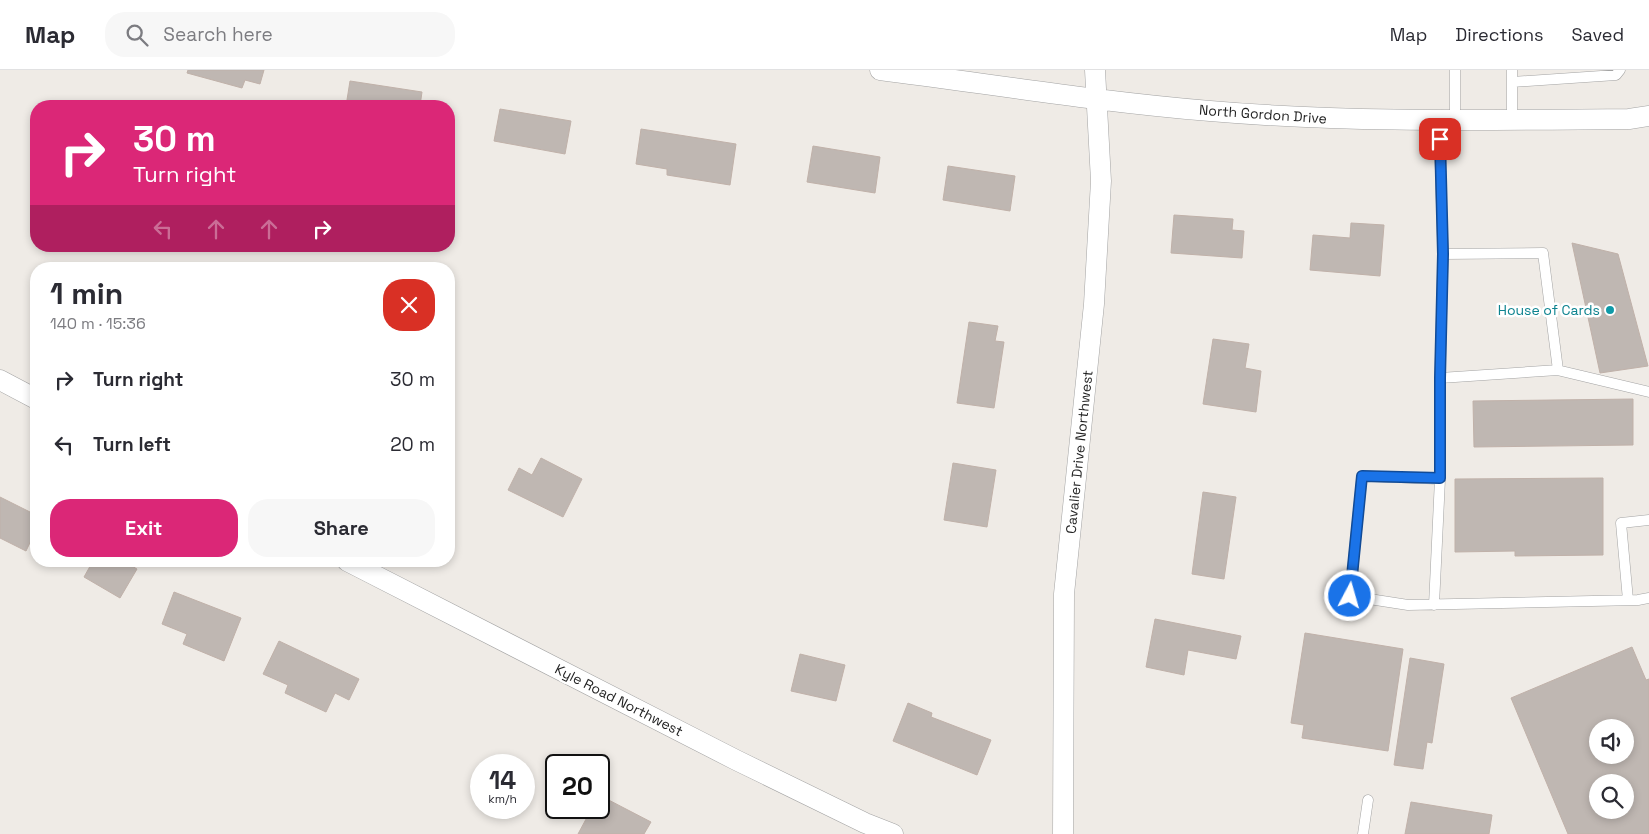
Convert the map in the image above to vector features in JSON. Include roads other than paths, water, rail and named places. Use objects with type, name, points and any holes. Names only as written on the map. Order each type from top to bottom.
[{"type":"street","name":"North Gordon Drive","points":[[880,70],[1138,104],[1212,111],[1334,118],[1447,120],[1629,119],[1649,116]]},
{"type":"street","name":"Cavalier Drive Northwest","points":[[1063,834],[1064,594],[1094,304],[1101,181],[1095,70]]},
{"type":"street","points":[[0,380],[30,396]]},
{"type":"street","name":"Kyle Road Northwest","points":[[359,567],[736,760],[865,823],[893,834]]},
{"type":"lane","points":[[1434,604],[1440,478],[1440,378],[1447,120],[1454,70]]},
{"type":"lane","points":[[1512,70],[1512,120]]},
{"type":"lane","points":[[1512,82],[1616,75],[1620,70]]},
{"type":"lane","points":[[1443,254],[1543,253],[1557,370]]},
{"type":"lane","points":[[1440,378],[1557,370],[1649,392]]},
{"type":"lane","points":[[1440,478],[1362,476],[1350,596],[1408,605],[1649,598]]},
{"type":"lane","points":[[1628,600],[1621,522],[1649,520]]},
{"type":"lane","points":[[1363,834],[1368,800]]},
{"type":"place","name":"House of Cards","points":[[1610,310]]}]
